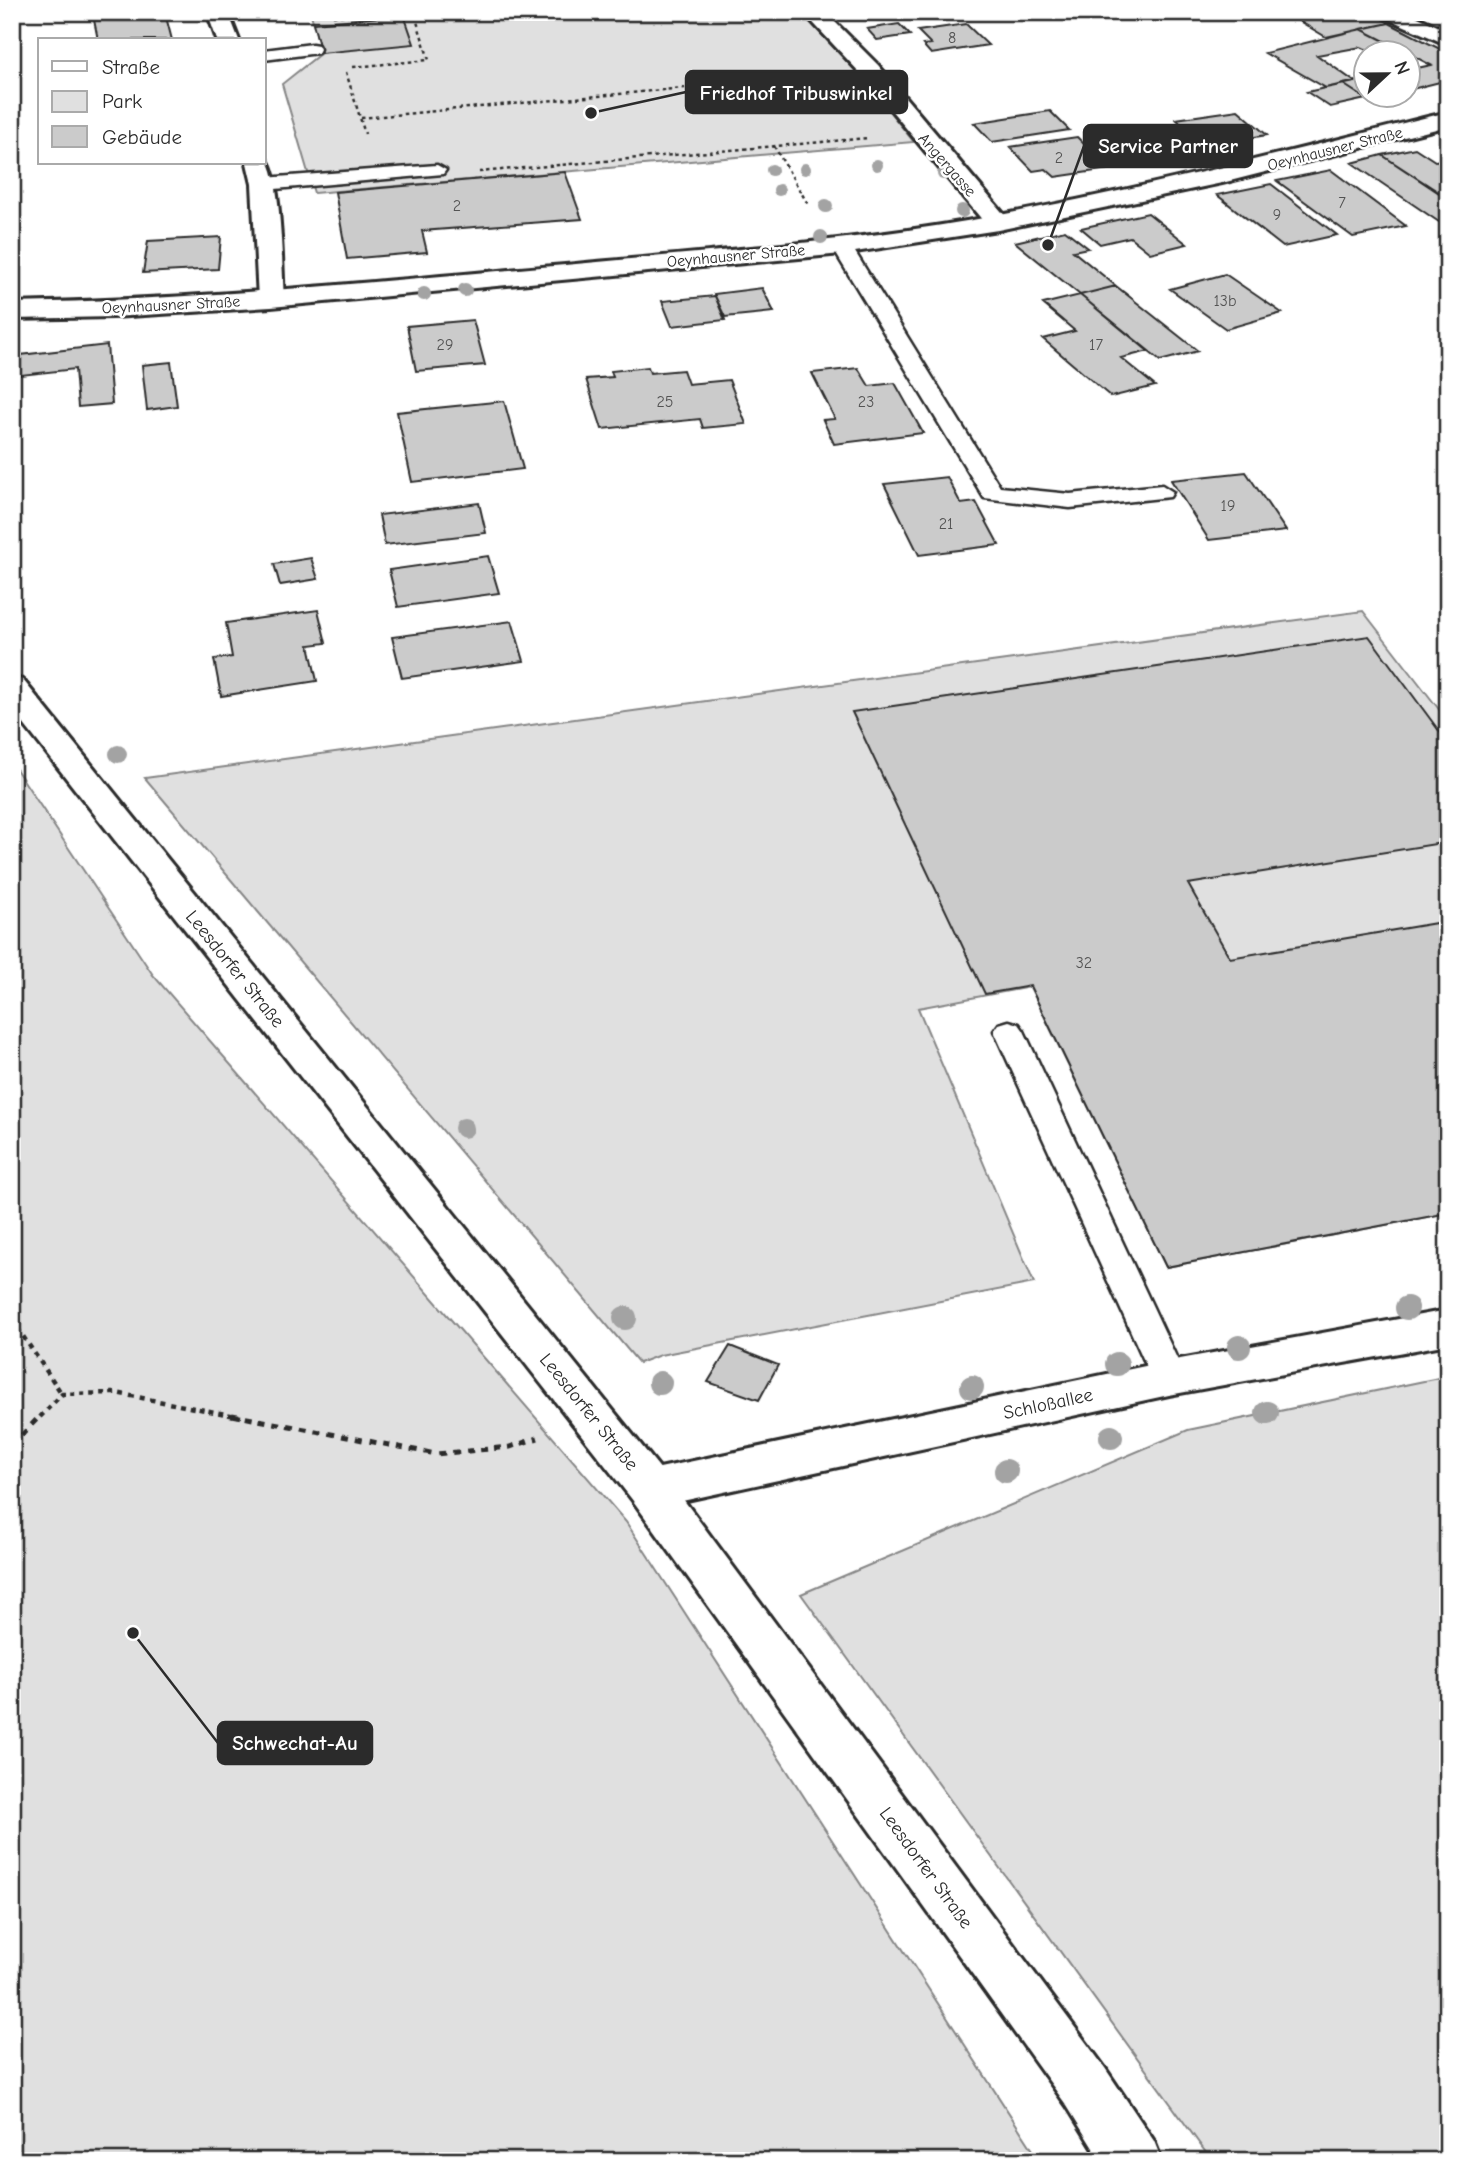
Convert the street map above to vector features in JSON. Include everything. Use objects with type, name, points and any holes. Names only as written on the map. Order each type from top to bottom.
[{"type":"street","points":[[217,12],[227,38]]},
{"type":"street","name":"Angergasse","points":[[813,12],[870,70],[998,223]]},
{"type":"street","points":[[1389,12],[1448,39]]},
{"type":"street","name":"Oeynhausner Straße","points":[[12,311],[113,309],[271,299],[837,247],[998,223],[1222,176],[1387,137],[1448,119]]},
{"type":"street","points":[[261,173],[271,299]]},
{"type":"street","name":"Leesdorfer Straße","points":[[12,687],[650,1489],[1086,2087],[1134,2161]]},
{"type":"street","name":"Schloßallee","points":[[650,1489],[1169,1378],[1448,1327]]},
{"type":"lane","points":[[266,55],[312,49]]},
{"type":"lane","points":[[261,173],[378,175],[437,170]]},
{"type":"lane","points":[[837,247],[992,493],[1070,501],[1162,492]]},
{"type":"lane","points":[[1009,1031],[1169,1378]]},
{"type":"path","points":[[332,16],[381,12]]},
{"type":"path","points":[[378,175],[345,68],[429,60],[414,12]]},
{"type":"path","points":[[361,118],[823,75]]},
{"type":"path","points":[[437,170],[464,174],[870,138],[865,127]]},
{"type":"path","points":[[774,146],[837,247]]},
{"type":"path","points":[[12,1320],[62,1394]]},
{"type":"path","points":[[12,1445],[62,1394],[116,1393],[436,1454],[510,1447],[596,1420]]},
{"type":"green space","points":[[801,12],[864,80],[914,142],[314,193],[282,84],[321,53],[311,14]]},
{"type":"green space","points":[[1363,611],[1448,721],[1448,1213],[1166,1267],[1030,987],[918,1008],[1034,1283],[660,1355],[639,1363],[145,778]]},
{"type":"green space","points":[[12,763],[153,975],[626,1522],[1040,2161],[12,2161]]},
{"type":"green space","points":[[1448,1376],[1448,2161],[1212,2161],[801,1594],[1188,1430]]},
{"type":"building","points":[[1284,12],[1370,12],[1389,23],[1326,37]]},
{"type":"building","points":[[165,13],[171,38],[98,38],[94,20]]},
{"type":"building","points":[[404,15],[414,44],[321,53],[313,23]]},
{"type":"building","points":[[1389,23],[1418,38],[1378,38],[1361,29]]},
{"type":"building","points":[[899,24],[910,35],[877,40],[867,29]]},
{"type":"building","points":[[966,24],[988,45],[931,54],[923,45],[931,44],[918,31]]},
{"type":"building","points":[[1361,29],[1379,38],[1352,38],[1352,49],[1317,55],[1352,80],[1352,83],[1326,88],[1265,53]]},
{"type":"building","points":[[1422,40],[1448,53],[1448,80],[1422,86],[1422,67],[1431,65],[1422,60]]},
{"type":"building","points":[[1352,82],[1352,90],[1343,84]]},
{"type":"building","points":[[1343,84],[1352,90],[1352,102],[1330,107],[1307,92]]},
{"type":"building","points":[[1238,110],[1267,135],[1204,145],[1176,119]]},
{"type":"building","points":[[1050,111],[1069,130],[992,142],[974,123]]},
{"type":"building","points":[[1077,137],[1109,169],[1055,177],[1046,169],[1033,171],[1010,147]]},
{"type":"building","points":[[1415,148],[1435,161],[1448,159],[1448,198],[1382,155]]},
{"type":"building","points":[[1382,155],[1448,199],[1448,209],[1445,210],[1448,220],[1439,222],[1352,163]]},
{"type":"building","points":[[1331,170],[1406,226],[1353,237],[1277,181]]},
{"type":"building","points":[[565,172],[582,219],[422,231],[427,252],[347,259],[335,192]]},
{"type":"building","points":[[1271,184],[1337,235],[1283,247],[1217,195]]},
{"type":"building","points":[[1148,213],[1187,244],[1150,253],[1130,237],[1100,244],[1081,228]]},
{"type":"building","points":[[1065,230],[1088,248],[1073,251],[1116,286],[1080,295],[1015,242]]},
{"type":"building","points":[[221,237],[218,269],[143,273],[148,241]]},
{"type":"building","points":[[1225,274],[1282,313],[1226,329],[1170,289]]},
{"type":"building","points":[[1116,286],[1198,351],[1160,361],[1080,295]]},
{"type":"building","points":[[762,288],[774,312],[725,317],[714,294]]},
{"type":"building","points":[[1080,295],[1149,351],[1121,358],[1155,386],[1111,397],[1043,339],[1075,331],[1043,304]]},
{"type":"building","points":[[715,296],[725,320],[672,326],[662,301]]},
{"type":"building","points":[[473,320],[485,365],[416,371],[407,326]]},
{"type":"building","points":[[107,345],[112,404],[78,407],[75,369],[12,376],[12,356]]},
{"type":"building","points":[[171,362],[177,406],[147,410],[142,365]]},
{"type":"building","points":[[648,367],[650,373],[683,370],[688,384],[729,380],[746,424],[703,428],[700,419],[602,429],[586,379],[613,377],[611,371]]},
{"type":"building","points":[[858,368],[869,386],[895,383],[923,433],[834,444],[823,420],[835,419],[812,373]]},
{"type":"building","points":[[504,401],[523,469],[412,482],[397,412]]},
{"type":"building","points":[[1246,472],[1286,531],[1209,540],[1171,480]]},
{"type":"building","points":[[947,477],[961,504],[976,502],[999,545],[919,555],[884,484]]},
{"type":"building","points":[[479,503],[486,533],[385,545],[379,515]]},
{"type":"building","points":[[488,556],[499,593],[398,607],[389,570]]},
{"type":"building","points":[[311,558],[318,579],[280,585],[274,564]]},
{"type":"building","points":[[318,610],[326,643],[309,645],[317,681],[221,696],[214,659],[232,657],[226,623]]},
{"type":"building","points":[[512,621],[524,661],[402,678],[392,637]]},
{"type":"building","points":[[1369,636],[1448,743],[1448,842],[1188,884],[1230,958],[1448,921],[1448,1213],[1166,1267],[1030,986],[985,994],[852,712]]},
{"type":"building","points":[[730,1346],[778,1365],[759,1400],[708,1382]]},
{"type":"place","name":"Friedhof Tribuswinkel","points":[[591,113]]},
{"type":"place","name":"Service Partner","points":[[1048,245]]},
{"type":"place","name":"Schwechat-Au","points":[[133,1633]]}]
